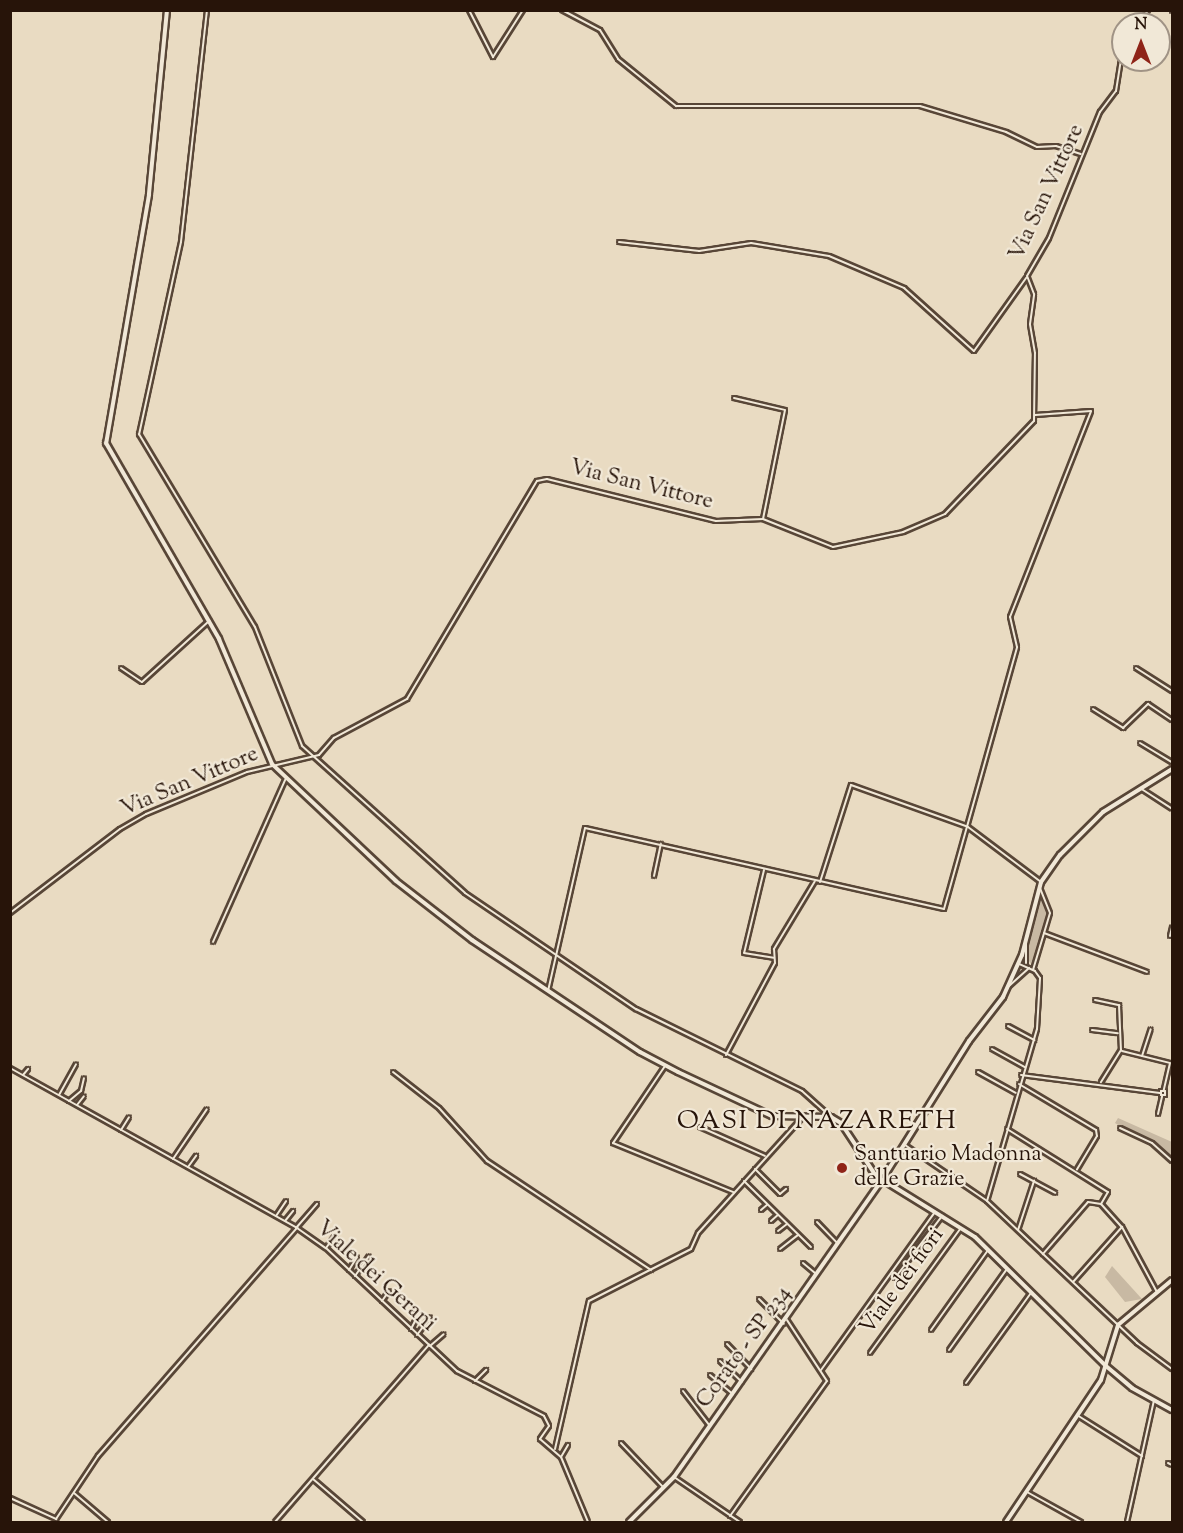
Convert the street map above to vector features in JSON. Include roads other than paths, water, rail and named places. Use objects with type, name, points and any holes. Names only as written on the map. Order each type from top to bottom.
[{"type":"street","points":[[167,10],[150,195],[106,443],[209,621],[272,764],[436,915],[548,991],[666,1065],[772,1116],[801,1119],[831,1118]]},
{"type":"street","points":[[207,10],[181,242],[139,434],[255,627],[302,746],[465,893],[636,1009],[802,1092],[831,1118],[841,1123],[881,1177],[961,1228],[988,1250],[1106,1366],[1154,1400],[1173,1410]]},
{"type":"street","points":[[469,10],[493,57],[523,10]]},
{"type":"street","points":[[562,10],[600,30],[618,59],[676,106],[920,106],[1006,132],[1037,147],[1056,146],[1082,154]]},
{"type":"street","name":"Via San Vittore","points":[[10,913],[120,829],[272,764],[312,757],[334,738],[407,699],[537,481],[547,479],[716,521],[763,519],[833,548],[925,524],[959,501],[982,470],[1031,427],[1035,415],[1030,324],[1034,294],[1027,276],[1048,238],[1082,154],[1119,84],[1120,72]]},
{"type":"street","points":[[619,242],[699,251],[751,243],[829,256],[904,288],[974,351],[1027,276]]},
{"type":"street","points":[[734,398],[785,410],[763,519]]},
{"type":"street","points":[[548,991],[583,830],[661,844],[939,911],[945,906],[1017,647],[1010,616],[1091,411],[1035,415]]},
{"type":"street","points":[[121,668],[142,682],[209,621]]},
{"type":"street","points":[[1136,668],[1173,691]]},
{"type":"street","points":[[1093,709],[1123,728],[1148,704],[1173,720]]},
{"type":"street","points":[[1140,743],[1173,762]]},
{"type":"street","name":"Corato - SP 234","points":[[629,1522],[674,1477],[786,1322],[881,1177],[905,1145],[941,1083],[1008,986],[1019,964],[1040,885],[1089,825],[1140,788],[1173,769]]},
{"type":"street","points":[[213,942],[286,778]]},
{"type":"street","points":[[820,882],[849,786],[968,827],[1040,885],[1050,906],[1033,970]]},
{"type":"street","points":[[1140,788],[1173,809]]},
{"type":"street","points":[[654,876],[661,844]]},
{"type":"street","points":[[764,869],[744,953],[774,958]]},
{"type":"street","points":[[726,1055],[774,958],[774,949],[815,881]]},
{"type":"street","points":[[1170,936],[1173,927]]},
{"type":"street","points":[[1044,933],[1146,972]]},
{"type":"street","points":[[1026,940],[1024,956],[1029,968]]},
{"type":"street","points":[[987,1201],[1021,1075],[1034,1040],[1040,978],[1033,970],[1019,964]]},
{"type":"street","points":[[1008,986],[1029,968]]},
{"type":"street","points":[[1095,1000],[1119,1005],[1118,1034],[1121,1050],[1101,1082]]},
{"type":"street","points":[[1008,1026],[1034,1040]]},
{"type":"street","points":[[1142,1056],[1151,1029]]},
{"type":"street","points":[[1092,1030],[1118,1034]]},
{"type":"street","points":[[992,1049],[1024,1067]]},
{"type":"street","points":[[1121,1050],[1170,1063],[1158,1114]]},
{"type":"street","points":[[59,1095],[76,1064]]},
{"type":"street","points":[[666,1065],[613,1143],[733,1192]]},
{"type":"street","name":"Viale dei Gerani","points":[[10,1068],[296,1228],[326,1248],[446,1361],[475,1382],[544,1416],[549,1426],[540,1439],[555,1449],[561,1457],[588,1522]]},
{"type":"street","points":[[23,1076],[28,1069]]},
{"type":"street","points":[[978,1071],[1016,1093]]},
{"type":"street","points":[[393,1072],[439,1107],[487,1161],[651,1270]]},
{"type":"street","points":[[1021,1075],[1101,1082],[1161,1094]]},
{"type":"street","points":[[69,1101],[81,1090],[84,1078]]},
{"type":"street","points":[[1019,1084],[1096,1130],[1097,1136],[1077,1169]]},
{"type":"street","points":[[77,1105],[84,1096]]},
{"type":"street","points":[[173,1159],[207,1109]]},
{"type":"street","points":[[121,1130],[129,1117]]},
{"type":"street","points":[[555,1449],[586,1305],[691,1248],[698,1233],[765,1155],[801,1119]]},
{"type":"street","points":[[700,1127],[765,1155]]},
{"type":"street","points":[[1120,1128],[1152,1143],[1173,1161]]},
{"type":"street","points":[[1007,1129],[1077,1169],[1108,1192],[1101,1204]]},
{"type":"street","points":[[905,1145],[987,1201],[1118,1325],[1173,1369]]},
{"type":"street","points":[[188,1167],[196,1156]]},
{"type":"street","points":[[755,1169],[780,1194],[786,1189]]},
{"type":"street","points":[[1020,1174],[1055,1193]]},
{"type":"street","points":[[744,1181],[811,1247]]},
{"type":"street","points":[[1018,1230],[1034,1181]]},
{"type":"street","points":[[276,1216],[286,1201]]},
{"type":"street","points":[[1042,1254],[1088,1202],[1101,1204],[1122,1227],[1158,1293]]},
{"type":"street","points":[[10,1498],[51,1520],[74,1493],[98,1456],[317,1204]]},
{"type":"street","points":[[761,1210],[767,1205]]},
{"type":"street","points":[[285,1221],[293,1212]]},
{"type":"street","points":[[821,1370],[935,1212]]},
{"type":"street","points":[[771,1221],[778,1215]]},
{"type":"street","points":[[895,1278],[942,1216]]},
{"type":"street","points":[[817,1222],[838,1244]]},
{"type":"street","points":[[778,1231],[787,1224]]},
{"type":"street","points":[[1072,1282],[1122,1227]]},
{"type":"street","name":"Viale dei fiori","points":[[870,1353],[961,1228]]},
{"type":"street","points":[[326,1248],[336,1234]]},
{"type":"street","points":[[780,1249],[798,1235]]},
{"type":"street","points":[[931,1330],[988,1250]]},
{"type":"street","points":[[355,1276],[369,1256]]},
{"type":"street","points":[[349,1270],[357,1257]]},
{"type":"street","points":[[803,1263],[817,1275]]},
{"type":"street","points":[[949,1350],[1007,1269]]},
{"type":"street","points":[[1006,1522],[1077,1415],[1106,1366],[1118,1325],[1173,1280]]},
{"type":"street","points":[[382,1301],[389,1291]]},
{"type":"street","points":[[966,1383],[1031,1293]]},
{"type":"street","points":[[730,1516],[827,1380],[786,1322],[759,1299]]},
{"type":"street","points":[[417,1335],[430,1317]]},
{"type":"street","points":[[411,1329],[415,1321]]},
{"type":"street","points":[[275,1522],[429,1345],[444,1334]]},
{"type":"street","points":[[726,1344],[751,1368]]},
{"type":"street","points":[[442,1365],[446,1361]]},
{"type":"street","points":[[720,1361],[742,1382]]},
{"type":"street","points":[[475,1382],[486,1371]]},
{"type":"street","points":[[710,1375],[733,1394]]},
{"type":"street","points":[[684,1391],[710,1426]]},
{"type":"street","points":[[1127,1522],[1154,1400]]},
{"type":"street","points":[[1077,1415],[1142,1456]]},
{"type":"street","points":[[621,1443],[663,1487]]},
{"type":"street","points":[[561,1457],[568,1445]]},
{"type":"street","points":[[1168,1463],[1173,1465]]},
{"type":"street","points":[[674,1477],[740,1522]]},
{"type":"street","points":[[313,1479],[363,1522]]},
{"type":"street","points":[[1027,1492],[1081,1522]]},
{"type":"street","points":[[74,1493],[108,1522]]},
{"type":"place","name":"Santuario Madonna delle Grazie","points":[[842,1168]]},
{"type":"district","name":"OASI DI NAZARETH","points":[[817,1122]]}]
